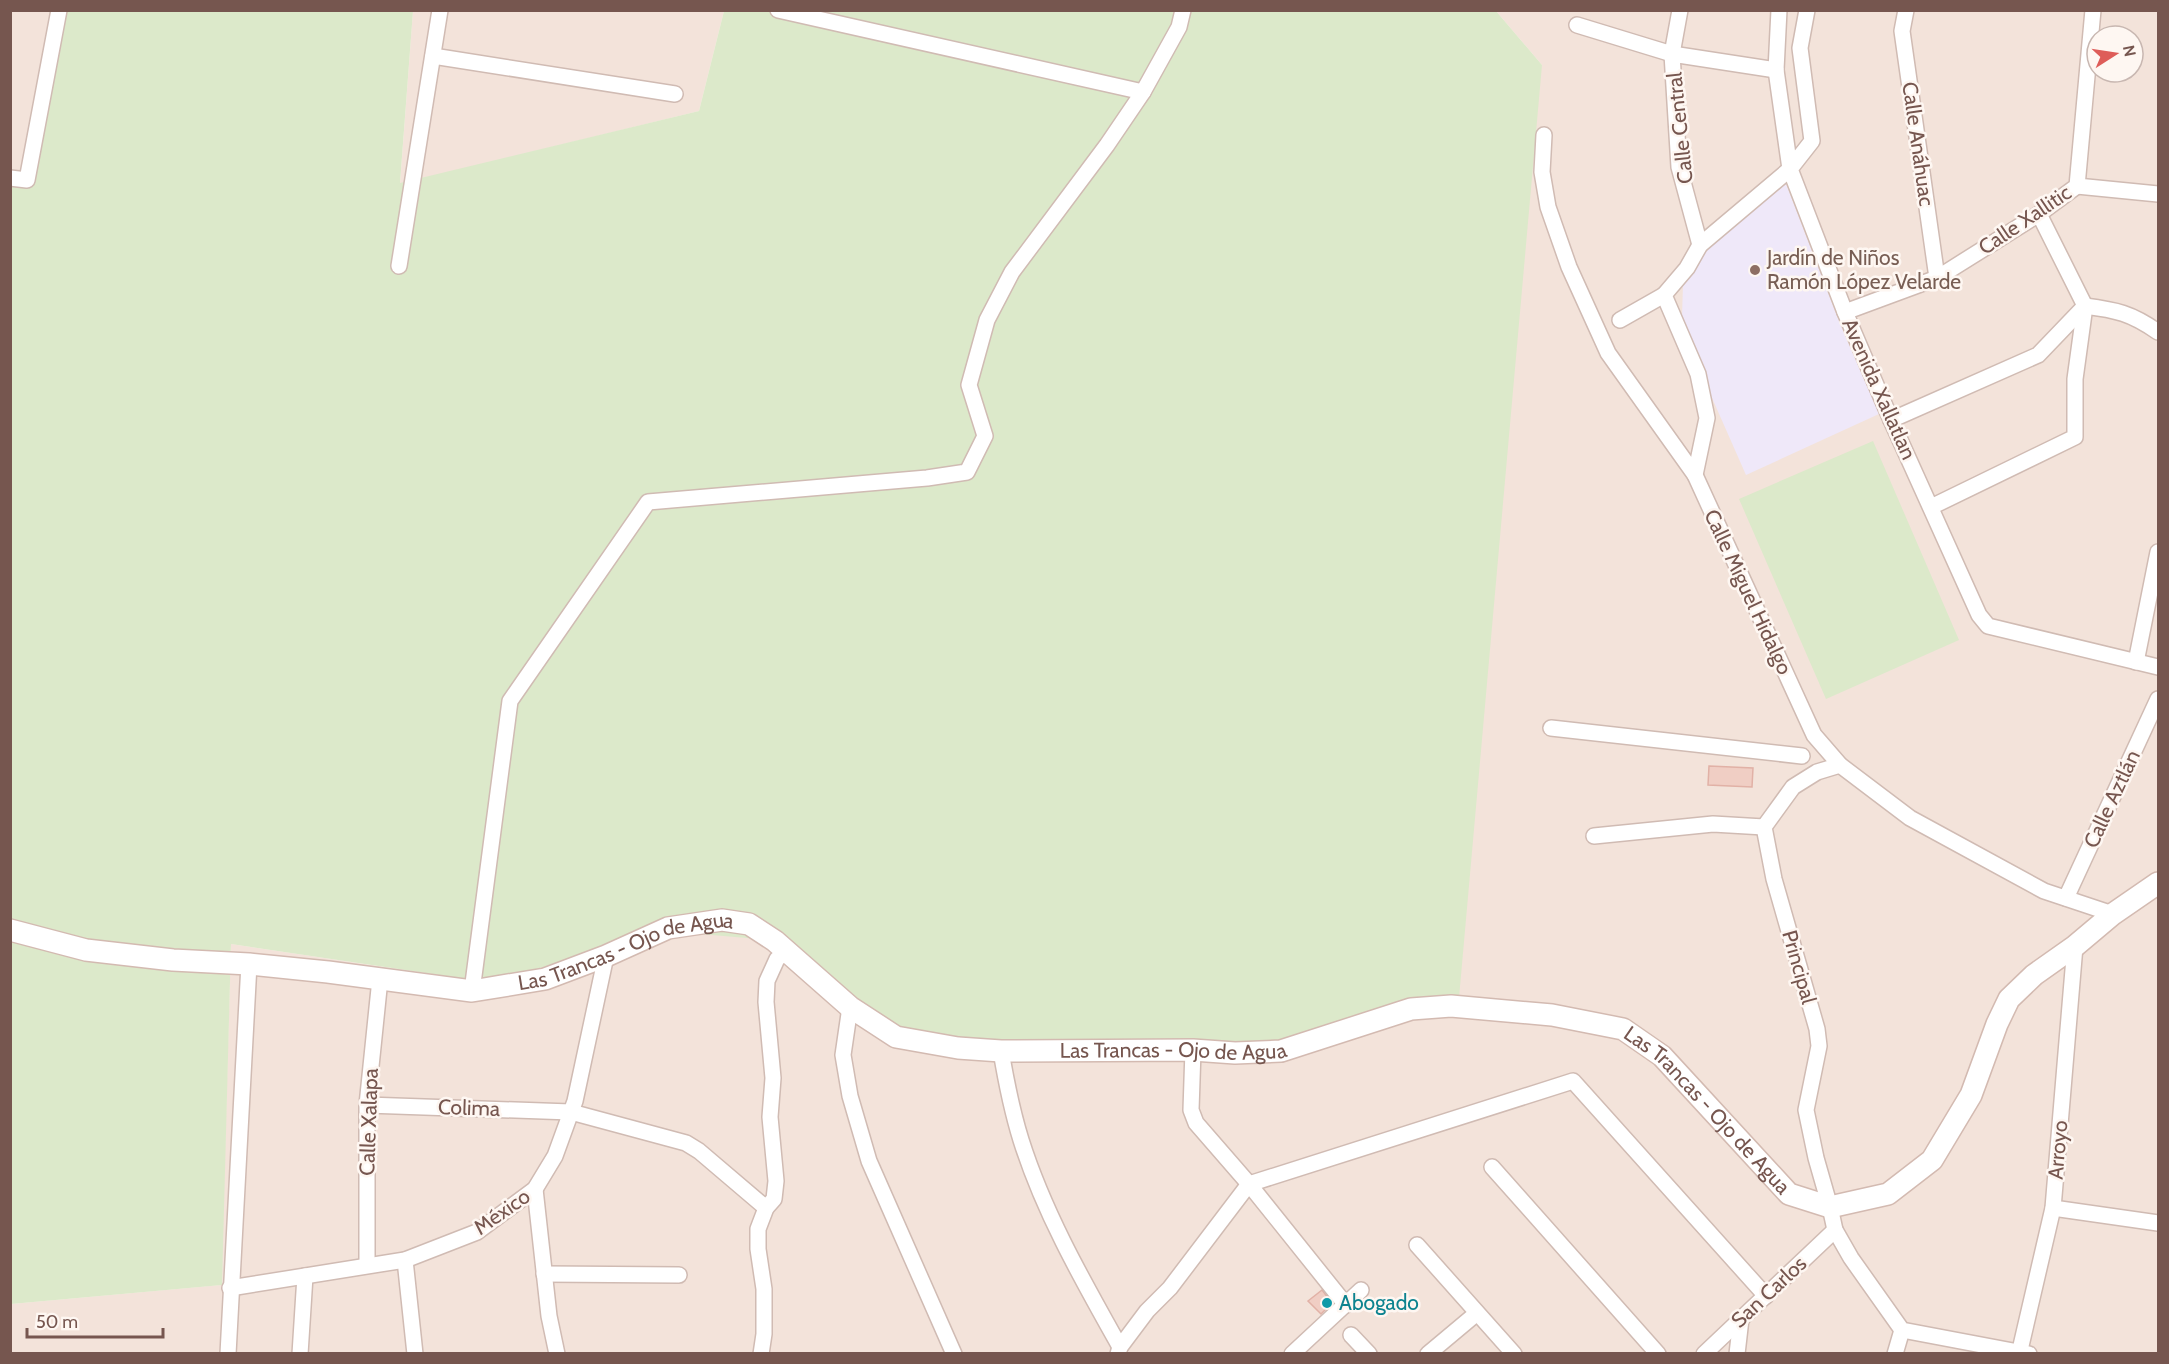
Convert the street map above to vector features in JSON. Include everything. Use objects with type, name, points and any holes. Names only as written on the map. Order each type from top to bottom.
[{"type":"street","points":[[10,178],[27,180],[59,10]]},
{"type":"street","points":[[399,266],[440,10]]},
{"type":"street","points":[[778,10],[1143,92]]},
{"type":"street","points":[[472,991],[510,701],[648,502],[927,478],[967,472],[985,436],[969,385],[987,320],[1012,272],[1107,145],[1143,92],[1179,27],[1183,10]]},
{"type":"street","name":"Calle Central","points":[[1680,10],[1672,54],[1679,167],[1700,245]]},
{"type":"street","name":"Avenida Xallatlan","points":[[1779,10],[1776,70],[1790,169],[1845,312],[1979,615],[1988,626],[2136,662]]},
{"type":"street","points":[[1620,320],[1664,295],[1687,268],[1700,245],[1790,169],[1812,141],[1800,48],[1807,10]]},
{"type":"street","name":"Calle Anáhuac","points":[[1906,10],[1902,31],[1937,278]]},
{"type":"street","name":"Calle Xallitic","points":[[1845,312],[1937,278],[2039,214],[2077,186],[2093,10]]},
{"type":"street","points":[[1577,25],[1672,54],[1776,70]]},
{"type":"street","points":[[1778,39],[1800,48]]},
{"type":"street","points":[[434,56],[675,94]]},
{"type":"street","name":"Calle Miguel Hidalgo","points":[[1544,135],[1542,172],[1548,207],[1569,267],[1608,353],[1695,475],[1814,735],[1840,765],[1910,818],[2044,891],[2113,914]]},
{"type":"street","points":[[2077,186],[2158,194]]},
{"type":"street","points":[[1931,507],[2075,437],[2075,379],[2085,306],[2039,214]]},
{"type":"street","points":[[1664,295],[1698,374],[1707,418],[1695,475]]},
{"type":"street","points":[[2085,306],[2118,310],[2141,320],[2158,332]]},
{"type":"street","points":[[1891,420],[2038,354],[2085,306]]},
{"type":"street","points":[[2158,552],[2136,662],[2158,667]]},
{"type":"street","name":"Calle Aztlán","points":[[2066,898],[2158,699]]},
{"type":"street","points":[[1551,728],[1802,756]]},
{"type":"street","points":[[1594,836],[1713,824],[1764,827],[1793,787],[1802,756],[1814,735]]},
{"type":"street","points":[[1793,787],[1817,772],[1840,765]]},
{"type":"street","name":"Principal","points":[[1764,827],[1774,879],[1820,1046],[1806,1110],[1835,1230],[1902,1330]]},
{"type":"street","points":[[1830,1207],[1888,1194],[1932,1160],[1971,1095],[1997,1024],[2010,999],[2034,975],[2075,946],[2113,914],[2158,883]]},
{"type":"street","name":"Las Trancas - Ojo de Agua","points":[[10,930],[86,950],[174,960],[249,964],[472,991],[545,979],[606,956],[668,928],[722,920],[749,924],[787,951],[850,1007],[896,1037],[958,1048],[1001,1051],[1193,1050],[1235,1053],[1281,1051],[1411,1009],[1451,1006],[1552,1015],[1623,1029],[1662,1056],[1789,1194],[1830,1207]]},
{"type":"street","name":"Arroyo","points":[[2024,1352],[2053,1208],[2075,946]]},
{"type":"street","points":[[761,1353],[764,1334],[764,1289],[758,1249],[758,1229],[766,1208],[774,1200],[776,1181],[770,1117],[773,1078],[766,1002],[767,981],[777,959],[787,951]]},
{"type":"street","name":"México","points":[[230,1288],[405,1260],[477,1232],[535,1189],[555,1156],[575,1101],[606,956]]},
{"type":"street","points":[[228,1353],[249,964]]},
{"type":"street","name":"Calle Xalapa","points":[[367,1265],[367,1105],[380,979]]},
{"type":"street","points":[[850,1007],[843,1055],[850,1095],[869,1161],[954,1353]]},
{"type":"street","points":[[1193,1050],[1191,1110],[1196,1123],[1250,1184],[1346,1305]]},
{"type":"street","points":[[1001,1051],[1008,1091],[1021,1140],[1041,1193],[1070,1258],[1119,1350],[1147,1311],[1170,1288],[1250,1184],[1572,1081],[1766,1296]]},
{"type":"street","name":"Colima","points":[[367,1105],[571,1112],[686,1143],[699,1151],[766,1208]]},
{"type":"street","points":[[1492,1167],[1658,1353]]},
{"type":"street","points":[[535,1189],[549,1316],[557,1353]]},
{"type":"street","points":[[2053,1208],[2158,1223]]},
{"type":"street","name":"San Carlos","points":[[1704,1353],[1835,1230]]},
{"type":"street","points":[[1417,1245],[1514,1353]]},
{"type":"street","points":[[405,1260],[415,1353]]},
{"type":"street","points":[[544,1275],[679,1275]]},
{"type":"street","points":[[300,1353],[305,1276]]},
{"type":"street","points":[[1292,1353],[1361,1290]]},
{"type":"street","points":[[1428,1353],[1477,1313]]},
{"type":"street","points":[[1737,1353],[1741,1319]]},
{"type":"street","points":[[1895,1353],[1902,1330],[2024,1352]]},
{"type":"street","points":[[1351,1335],[1369,1353]]},
{"type":"shaded area","points":[[11,11],[50,11],[24,181],[11,179]]},
{"type":"shaded area","points":[[413,11],[724,11],[699,111],[400,184]]},
{"type":"shaded area","points":[[1496,11],[2158,11],[2158,1353],[11,1354],[11,1304],[221,1285],[231,944],[486,982],[677,931],[771,940],[1542,65]]},
{"type":"shaded area","points":[[1786,184],[1840,324],[1879,414],[1746,475],[1705,382],[1682,317],[1683,284],[1700,255]]},
{"type":"green space","points":[[50,11],[413,11],[400,183],[699,111],[724,11],[1496,11],[1542,65],[1459,998],[1261,1059],[906,1039],[771,940],[677,932],[486,982],[231,944],[222,1285],[11,1304],[10,179],[24,181]]},
{"type":"green space","points":[[1873,441],[1959,640],[1826,699],[1739,499]]},
{"type":"building","points":[[1709,766],[1753,768],[1752,787],[1708,785]]},
{"type":"building","points":[[1322,1290],[1332,1303],[1321,1314],[1308,1301]]},
{"type":"place","name":"Jardín de Niños Ramón López Velarde","points":[[1755,270]]},
{"type":"place","name":"Abogado","points":[[1327,1303]]}]
